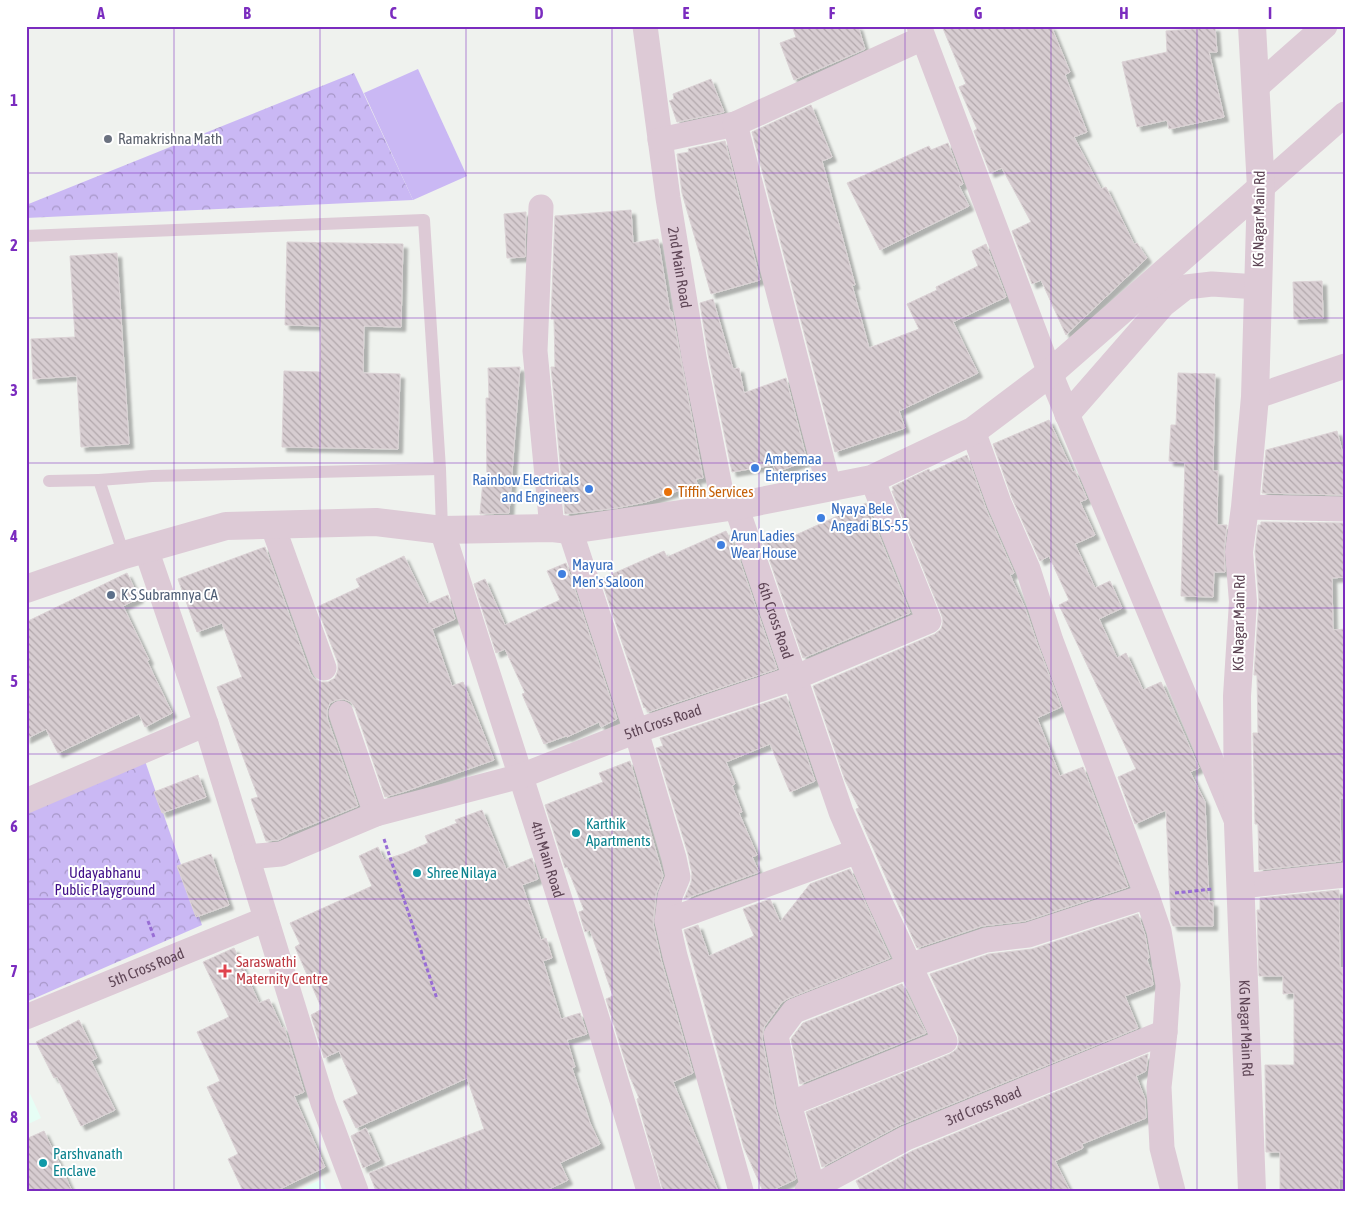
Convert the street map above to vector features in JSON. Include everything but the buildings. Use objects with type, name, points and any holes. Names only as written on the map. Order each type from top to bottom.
[{"type":"street","name":"2nd Main Road","points":[[645,26],[668,198],[694,357],[730,507]]},
{"type":"street","name":"KG Nagar Main Rd","points":[[1252,26],[1261,188],[1255,397],[1239,552],[1243,602],[1238,696],[1238,824],[1252,1191]]},
{"type":"street","points":[[1255,88],[1325,26]]},
{"type":"street","points":[[660,140],[735,124],[921,32],[1050,373],[1238,824]]},
{"type":"street","points":[[26,589],[135,552],[226,526],[376,522],[442,530],[561,529],[730,507],[872,479],[973,430],[1050,373],[1345,114]]},
{"type":"street","points":[[735,124],[829,487]]},
{"type":"street","points":[[542,207],[535,351],[561,529],[636,731],[678,877],[670,896],[667,921],[675,956],[741,1191]]},
{"type":"street","points":[[1067,415],[1163,305],[1186,287],[1212,284],[1258,287]]},
{"type":"street","points":[[1255,397],[1345,366]]},
{"type":"street","points":[[973,430],[999,503],[1028,569],[1050,641],[1147,896],[1158,931],[1168,985],[1160,1096],[1162,1148],[1173,1191]]},
{"type":"street","name":"5th Cross Road","points":[[247,857],[281,854],[376,814],[521,776],[636,731],[794,678],[929,621],[872,479]]},
{"type":"street","name":"6th Cross Road","points":[[730,507],[794,678],[841,812],[880,902],[945,1041],[789,1104]]},
{"type":"street","points":[[1245,508],[1345,509]]},
{"type":"street","points":[[272,524],[324,668]]},
{"type":"street","name":"4th Main Road","points":[[442,530],[597,1015],[649,1191]]},
{"type":"street","points":[[135,552],[206,724],[323,1103],[356,1191]]},
{"type":"street","points":[[340,713],[376,814]]},
{"type":"street","points":[[26,801],[206,724]]},
{"type":"street","points":[[667,921],[858,851]]},
{"type":"street","points":[[1241,886],[1345,875]]},
{"type":"street","points":[[811,1190],[789,1104],[776,1035],[794,1011],[911,965],[986,940],[1028,935],[1147,896]]},
{"type":"street","name":"5th Cross Road","points":[[26,1017],[266,919]]},
{"type":"street","name":"3rd Cross Road","points":[[811,1190],[906,1138],[1165,1032]]},
{"type":"lane","points":[[26,236],[424,220],[440,468],[442,530]]},
{"type":"lane","points":[[49,481],[152,476],[440,468]]},
{"type":"lane","points":[[99,480],[135,552]]},
{"type":"path","points":[[376,814],[437,999]]},
{"type":"path","points":[[1147,896],[1241,886]]},
{"type":"shaded area","points":[[26,1085],[41,1118],[26,1125]]},
{"type":"shaded area","points":[[322,1179],[327,1191],[297,1191]]},
{"type":"green space","points":[[418,69],[467,176],[413,200],[364,93]]},
{"type":"green space","points":[[354,73],[413,200],[26,218],[26,205]]},
{"type":"green space","name":"Udayabhanu Public Playground","points":[[144,758],[202,925],[26,1002],[26,812]]},
{"type":"place","name":"Ramakrishna Math","points":[[108,139]]},
{"type":"place","name":"Ambemaa Enterprises","points":[[755,468]]},
{"type":"place","name":"Rainbow Electricals and Engineers","points":[[589,489]]},
{"type":"place","name":"Tiffin Services","points":[[668,492]]},
{"type":"place","name":"Nyaya Bele Angadi BLS-55","points":[[821,518]]},
{"type":"place","name":"Arun Ladies Wear House","points":[[721,545]]},
{"type":"place","name":"Mayura Men's Saloon","points":[[562,574]]},
{"type":"place","name":"K S Subramnya CA","points":[[111,595]]},
{"type":"place","name":"Karthik Apartments","points":[[576,833]]},
{"type":"place","name":"Shree Nilaya","points":[[417,873]]},
{"type":"place","name":"Saraswathi Maternity Centre","points":[[225,971]]},
{"type":"place","name":"Parshvanath Enclave","points":[[43,1163]]}]
